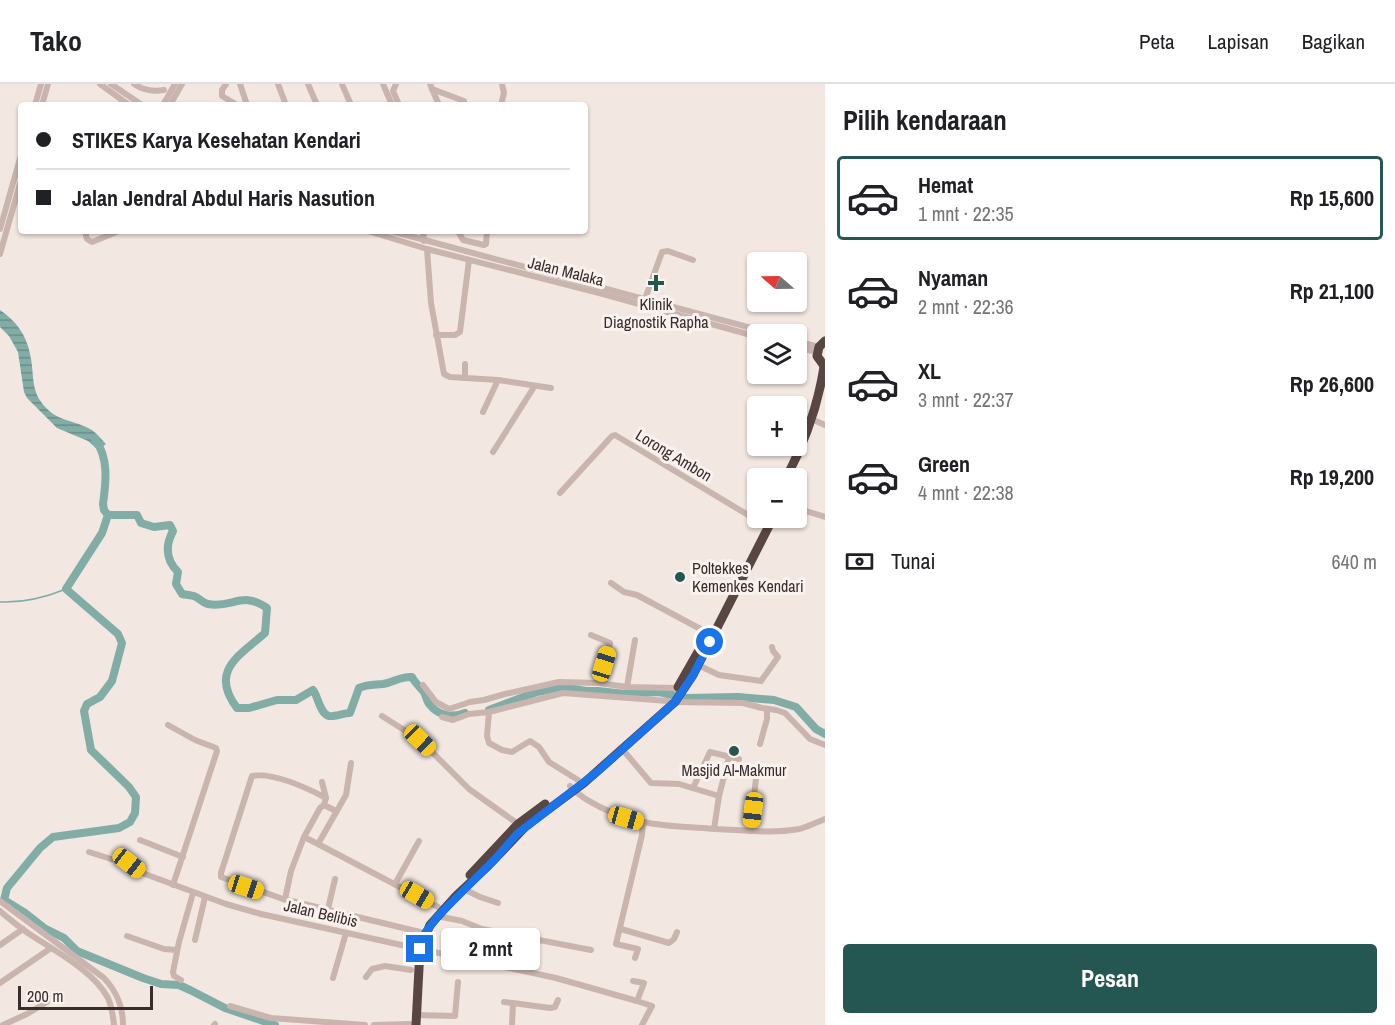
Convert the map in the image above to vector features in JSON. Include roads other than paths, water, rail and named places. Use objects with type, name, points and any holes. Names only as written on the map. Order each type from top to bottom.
[{"type":"highway","points":[[795,468],[819,396],[825,367],[818,361],[820,346]]},
{"type":"highway","points":[[793,468],[821,423],[825,395]]},
{"type":"highway","points":[[414,986],[411,970],[417,949],[438,911],[464,889],[526,826],[623,750],[680,690],[698,665],[762,528]]},
{"type":"highway","points":[[680,690],[708,633],[767,528]]},
{"type":"highway","points":[[413,1022],[420,932],[518,824],[572,788],[578,780],[660,713]]},
{"type":"street","points":[[36,102],[41,84]]},
{"type":"street","points":[[43,102],[48,84]]},
{"type":"street","points":[[100,84],[125,102]]},
{"type":"street","points":[[111,84],[138,102]]},
{"type":"street","points":[[134,84],[150,91],[164,90]]},
{"type":"street","points":[[165,102],[175,84]]},
{"type":"street","points":[[172,102],[182,84]]},
{"type":"street","points":[[226,84],[222,90],[222,96],[232,102]]},
{"type":"street","points":[[240,84],[247,102]]},
{"type":"street","points":[[278,84],[285,102]]},
{"type":"street","points":[[308,84],[316,102]]},
{"type":"street","points":[[342,84],[350,102]]},
{"type":"street","points":[[383,84],[391,102]]},
{"type":"street","points":[[396,84],[393,91],[398,102]]},
{"type":"street","points":[[502,84],[504,93],[502,102]]},
{"type":"street","points":[[431,87],[464,101]]},
{"type":"street","points":[[431,87],[438,102]]},
{"type":"street","points":[[0,254],[2,231],[18,167]]},
{"type":"street","points":[[2,231],[18,209]]},
{"type":"street","points":[[86,234],[87,239],[92,242],[112,234]]},
{"type":"street","name":"Jalan Malaka","points":[[378,234],[469,260],[496,263],[747,327]]},
{"type":"street","points":[[460,234],[463,240],[484,245],[487,234]]},
{"type":"street","name":"Jalan Malaka","points":[[423,236],[496,263],[747,334]]},
{"type":"street","points":[[427,249],[431,303],[443,373],[448,376],[498,380],[551,388]]},
{"type":"street","points":[[645,299],[662,252],[668,251],[693,260]]},
{"type":"street","points":[[436,335],[455,335],[460,332],[469,260]]},
{"type":"street","points":[[465,364],[465,378]]},
{"type":"street","points":[[483,412],[498,380]]},
{"type":"street","points":[[493,452],[534,387]]},
{"type":"street","name":"Lorong Ambon","points":[[561,493],[615,435],[747,511]]},
{"type":"street","points":[[807,511],[825,517]]},
{"type":"street","points":[[611,583],[624,592],[637,595],[708,633]]},
{"type":"street","points":[[591,635],[610,643],[599,683]]},
{"type":"street","points":[[627,687],[635,640]]},
{"type":"street","points":[[698,665],[719,675],[761,681],[778,657],[772,647]]},
{"type":"street","points":[[423,685],[436,702],[449,709],[559,682],[680,690]]},
{"type":"street","points":[[442,717],[453,720],[469,714],[489,712],[563,693],[743,703],[785,713],[810,739],[825,745]]},
{"type":"street","points":[[760,744],[767,719],[767,709]]},
{"type":"street","points":[[489,712],[487,736],[489,743],[512,752],[530,741],[539,747],[549,762],[578,780]]},
{"type":"street","points":[[382,716],[420,740],[470,789],[518,824]]},
{"type":"street","points":[[168,725],[214,747],[217,751],[173,885]]},
{"type":"street","points":[[623,750],[651,783],[675,783],[718,796]]},
{"type":"street","points":[[693,788],[710,752],[739,759]]},
{"type":"street","points":[[714,829],[718,796],[729,757]]},
{"type":"street","points":[[318,844],[346,795],[351,762]]},
{"type":"street","points":[[750,831],[758,770]]},
{"type":"street","points":[[336,811],[303,786],[254,775],[221,875],[226,880],[285,899],[420,932]]},
{"type":"street","points":[[285,899],[291,871],[304,837],[325,801],[322,782]]},
{"type":"street","points":[[572,788],[583,798],[608,811],[643,823],[750,831],[800,828],[825,819]]},
{"type":"street","points":[[635,958],[638,949],[616,944],[643,823]]},
{"type":"street","points":[[304,837],[395,884],[438,911],[482,929],[591,950]]},
{"type":"street","points":[[140,840],[183,857]]},
{"type":"street","points":[[395,884],[419,841]]},
{"type":"street","name":"Jalan Belibis","points":[[89,852],[111,859],[124,860],[140,872],[193,893],[250,911],[556,978],[638,1002]]},
{"type":"street","points":[[327,909],[335,879]]},
{"type":"street","points":[[464,889],[498,903]]},
{"type":"street","points":[[181,980],[174,975],[177,950],[193,893]]},
{"type":"street","points":[[195,940],[205,897]]},
{"type":"street","points":[[0,901],[114,989],[120,1002],[123,1025]]},
{"type":"street","points":[[0,911],[73,963],[100,987],[108,998],[114,1025]]},
{"type":"street","points":[[0,945],[23,929]]},
{"type":"street","points":[[621,929],[669,943],[677,932]]},
{"type":"street","points":[[333,978],[346,933]]},
{"type":"street","points":[[127,936],[164,950],[177,950]]},
{"type":"street","points":[[0,983],[51,948]]},
{"type":"street","points":[[366,978],[368,972],[378,967],[411,970]]},
{"type":"street","points":[[633,981],[644,983],[638,1002],[652,1006],[642,1025]]},
{"type":"street","points":[[374,1025],[455,1016],[458,982]]},
{"type":"street","points":[[504,1002],[553,1008],[558,1000]]},
{"type":"street","points":[[3,1022],[27,1014],[47,1002]]},
{"type":"street","points":[[512,1025],[513,1003]]},
{"type":"street","points":[[230,1006],[271,1018],[365,1025]]},
{"type":"water","points":[[0,310],[15,323],[26,340],[39,399],[56,416],[94,432],[106,444],[98,450],[88,441],[57,428],[27,398],[18,352],[9,336],[0,327]]},
{"type":"waterway","points":[[95,439],[103,454],[105,479],[103,504],[108,515],[102,533],[66,589],[118,634],[122,643],[112,681],[100,697],[87,704],[84,711],[91,750],[129,787],[136,797],[135,813],[130,822],[119,828],[53,837],[40,848],[7,888],[4,900],[44,928],[64,938],[77,951],[143,978],[161,984],[179,985],[225,1008],[275,1025]]},
{"type":"waterway","points":[[108,515],[137,515],[141,523],[154,527],[170,525],[173,531],[168,553],[171,563],[178,572],[176,584],[182,594],[194,596],[208,604],[251,600],[267,608],[265,633],[237,657],[227,674],[226,684],[229,695],[237,708],[249,708],[277,700],[296,700],[313,690],[326,715],[350,713],[359,688],[412,677],[424,692],[429,704],[438,712],[451,716],[465,713]]},
{"type":"waterway","points":[[0,602],[34,599],[66,589]]},
{"type":"waterway","points":[[489,710],[537,692],[562,687],[625,694],[659,692],[686,698],[738,697],[774,700],[796,707],[816,729],[825,734]]},
{"type":"place","name":"Klinik Diagnostik Rapha","points":[[656,283]]},
{"type":"place","name":"Poltekkes Kemenkes Kendari","points":[[680,577]]},
{"type":"place","name":"Masjid Al-Makmur","points":[[734,751]]}]
